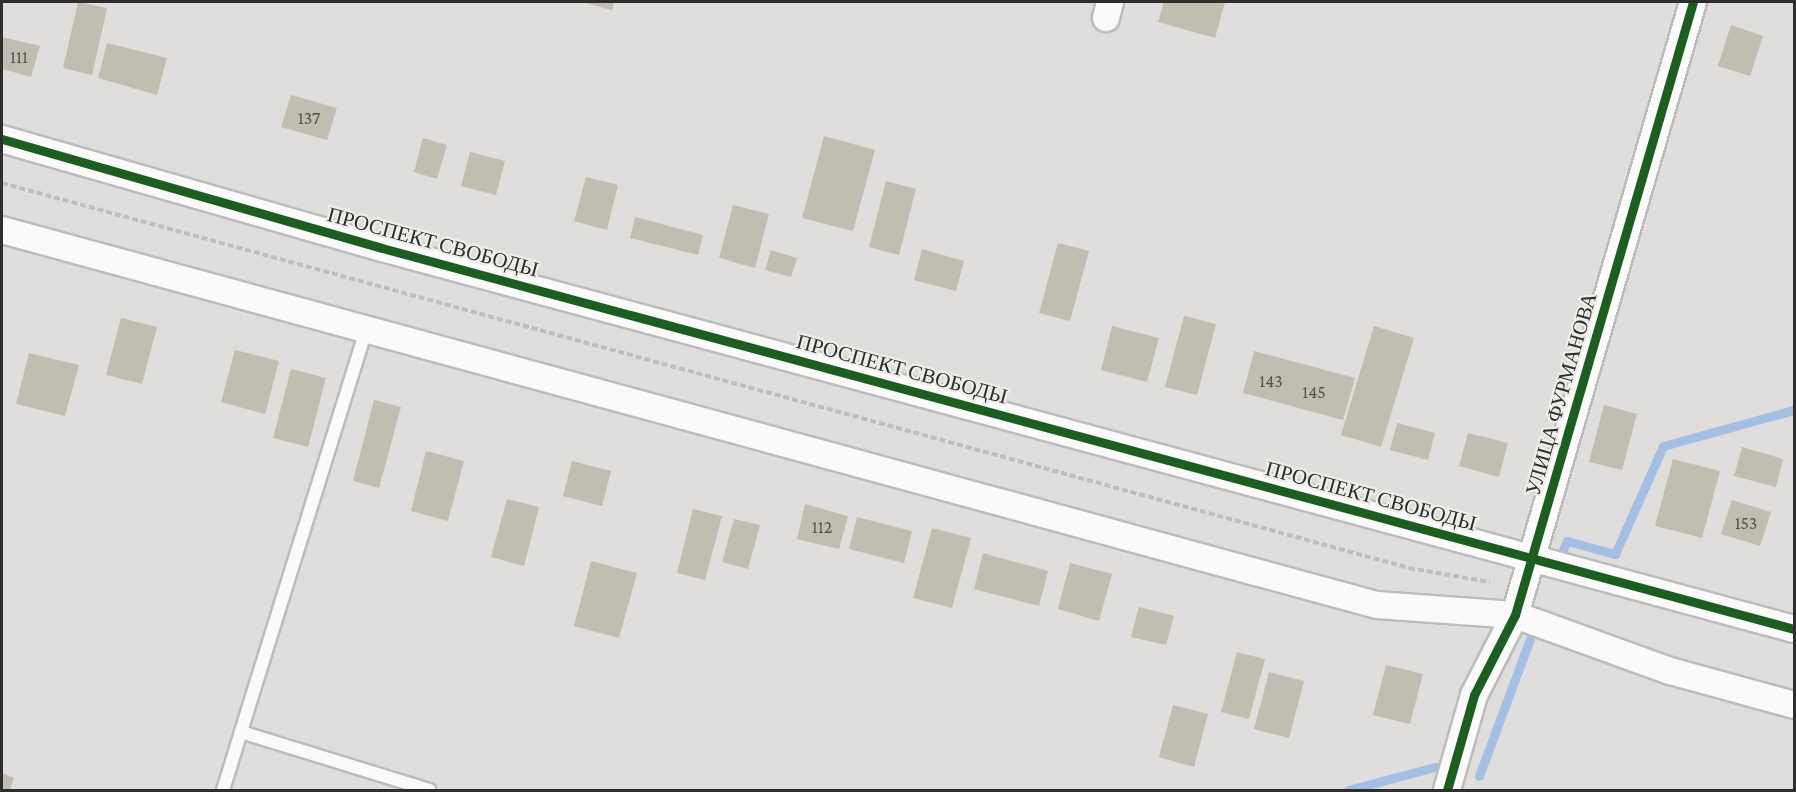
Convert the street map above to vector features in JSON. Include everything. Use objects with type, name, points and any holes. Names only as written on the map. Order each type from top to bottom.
[{"type":"street","name":"УЛИЦА ФУРМАНОВА","points":[[1448,790],[1474,695],[1515,615],[1693,2]]},
{"type":"street","name":"ПРОСПЕКТ СВОБОДЫ","points":[[2,139],[382,248],[1794,629]]},
{"type":"street","points":[[2,230],[367,327],[1377,605],[1515,615],[1670,671],[1794,705]]},
{"type":"lane","points":[[223,790],[367,327]]},
{"type":"lane","points":[[241,732],[429,790]]},
{"type":"path","points":[[2,183],[1409,568],[1522,588]]},
{"type":"building","points":[[78,2],[107,8],[92,75],[63,68]]},
{"type":"building","points":[[582,2],[614,2],[612,10]]},
{"type":"building","points":[[1164,2],[1225,2],[1215,38],[1158,22]]},
{"type":"building","points":[[1731,25],[1763,36],[1750,76],[1718,66]]},
{"type":"building","points":[[2,37],[40,46],[31,77],[2,69]]},
{"type":"building","points":[[107,43],[167,58],[157,95],[98,78]]},
{"type":"building","points":[[291,95],[337,108],[327,140],[281,127]]},
{"type":"building","points":[[824,136],[875,150],[853,231],[802,218]]},
{"type":"building","points":[[423,138],[447,145],[437,179],[414,172]]},
{"type":"building","points":[[470,152],[505,161],[496,195],[461,186]]},
{"type":"building","points":[[586,177],[618,185],[607,230],[574,221]]},
{"type":"building","points":[[886,181],[916,189],[899,255],[869,247]]},
{"type":"building","points":[[733,205],[769,214],[755,268],[719,258]]},
{"type":"building","points":[[635,217],[703,235],[698,255],[630,238]]},
{"type":"building","points":[[1058,243],[1089,251],[1070,321],[1039,313]]},
{"type":"building","points":[[922,249],[964,261],[956,291],[914,280]]},
{"type":"building","points":[[771,250],[797,258],[791,277],[765,270]]},
{"type":"building","points":[[1184,316],[1216,324],[1197,395],[1165,387]]},
{"type":"building","points":[[121,318],[157,327],[142,384],[106,375]]},
{"type":"building","points":[[1112,326],[1159,338],[1147,382],[1101,370]]},
{"type":"building","points":[[1374,326],[1414,338],[1381,447],[1341,435]]},
{"type":"building","points":[[235,350],[279,361],[265,414],[221,402]]},
{"type":"building","points":[[1254,351],[1355,378],[1343,420],[1243,393]]},
{"type":"building","points":[[29,353],[79,365],[65,416],[16,404]]},
{"type":"building","points":[[291,369],[326,378],[308,447],[273,438]]},
{"type":"building","points":[[374,400],[401,407],[379,488],[353,481]]},
{"type":"building","points":[[1604,405],[1637,414],[1622,470],[1589,462]]},
{"type":"building","points":[[1397,423],[1435,433],[1428,460],[1390,450]]},
{"type":"building","points":[[1468,433],[1508,443],[1499,477],[1459,466]]},
{"type":"building","points":[[1742,447],[1783,459],[1776,487],[1734,476]]},
{"type":"building","points":[[426,451],[464,461],[448,521],[411,511]]},
{"type":"building","points":[[1673,459],[1720,471],[1702,538],[1655,526]]},
{"type":"building","points":[[572,461],[611,471],[602,506],[563,496]]},
{"type":"building","points":[[507,499],[539,507],[524,566],[491,557]]},
{"type":"building","points":[[1732,500],[1771,512],[1760,546],[1721,534]]},
{"type":"building","points":[[805,504],[848,516],[839,549],[797,539]]},
{"type":"building","points":[[693,509],[722,516],[705,580],[677,573]]},
{"type":"building","points":[[857,517],[912,531],[904,563],[849,549]]},
{"type":"building","points":[[734,519],[760,525],[748,569],[722,562]]},
{"type":"building","points":[[932,528],[971,538],[952,608],[913,598]]},
{"type":"building","points":[[983,553],[1048,571],[1039,606],[974,589]]},
{"type":"building","points":[[591,561],[637,573],[619,638],[574,626]]},
{"type":"building","points":[[1070,563],[1112,574],[1099,621],[1058,609]]},
{"type":"building","points":[[1139,607],[1174,616],[1166,645],[1131,637]]},
{"type":"building","points":[[1237,652],[1265,659],[1249,719],[1221,712]]},
{"type":"building","points":[[1386,665],[1423,674],[1410,724],[1373,715]]},
{"type":"building","points":[[1269,672],[1304,681],[1289,738],[1254,729]]},
{"type":"building","points":[[1173,705],[1208,714],[1194,767],[1159,757]]},
{"type":"building","points":[[2,773],[14,778],[10,790],[2,790]]},
{"type":"waterway","points":[[1562,552],[1567,541],[1615,554],[1663,446],[1794,410]]},
{"type":"waterway","points":[[1479,776],[1530,639]]},
{"type":"waterway","points":[[1348,790],[1435,767]]},
{"type":"cycle path","points":[[1447,790],[1474,695],[1515,615],[1693,2]]},
{"type":"cycle path","points":[[2,139],[382,248],[1794,629]]}]
